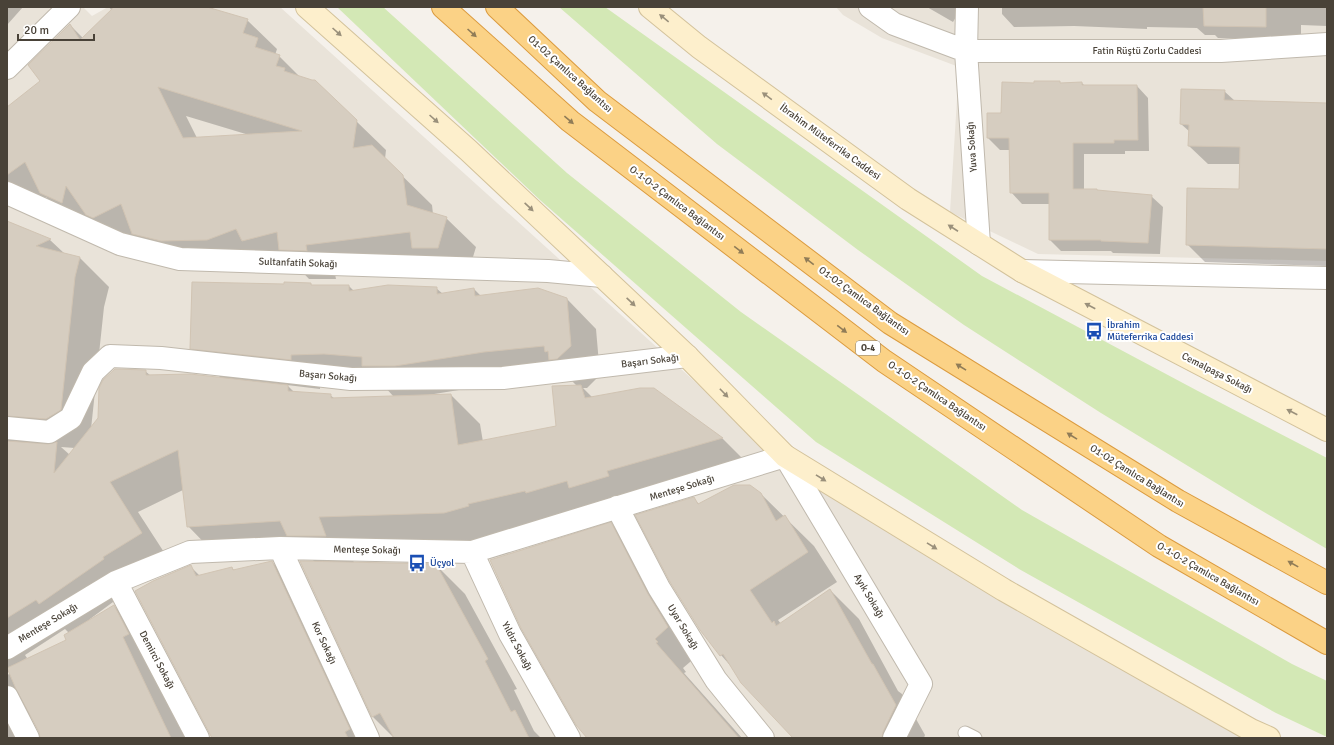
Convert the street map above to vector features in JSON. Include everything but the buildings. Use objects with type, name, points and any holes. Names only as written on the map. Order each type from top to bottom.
[{"type":"highway","name":"O-1-O-2 Çamlıca Bağlantısı","points":[[443,7],[570,121],[884,361],[1159,546],[1327,643]]},
{"type":"highway","name":"O1-O2 Çamlıca Bağlantısı","points":[[497,7],[597,101],[890,323],[1178,501],[1327,583]]},
{"type":"main road","points":[[307,7],[468,150],[687,356],[785,456],[1004,590],[1252,730],[1269,738]]},
{"type":"main road","name":"İbrahim Müteferrika Caddesi","points":[[650,7],[699,47],[896,190],[1022,270]]},
{"type":"main road","name":"Cemalpaşa Sokağı","points":[[1022,270],[1327,430]]},
{"type":"street","points":[[7,68],[69,7]]},
{"type":"street","points":[[870,7],[894,24],[966,51]]},
{"type":"street","name":"Yuva Sokağı","points":[[967,7],[966,51],[979,244]]},
{"type":"street","name":"Fatin Rüştü Zorlu Caddesi","points":[[966,51],[1221,52],[1327,44]]},
{"type":"street","name":"Sultanfatih Sokağı","points":[[7,193],[120,244],[180,259],[548,271],[602,276]]},
{"type":"street","name":"İbrahim Müteferrika Caddesi","points":[[1022,270],[1327,278]]},
{"type":"street","name":"Başarı Sokağı","points":[[7,428],[49,432],[71,418],[93,372],[110,356],[162,358],[351,379],[503,378],[687,356]]},
{"type":"street","name":"Menteşe Sokağı","points":[[7,648],[116,582],[190,552],[280,548],[472,552],[785,456]]},
{"type":"street","name":"Ayık Sokağı","points":[[785,456],[921,684],[894,738]]},
{"type":"street","name":"Uyar Sokağı","points":[[617,508],[659,588],[716,680],[762,738]]},
{"type":"street","name":"Kor Sokağı","points":[[280,548],[368,738]]},
{"type":"street","name":"Yıldız Sokağı","points":[[472,552],[510,634],[569,738]]},
{"type":"street","name":"Demirci Sokağı","points":[[116,582],[198,738]]},
{"type":"street","points":[[7,697],[28,738]]},
{"type":"shaded area","points":[[7,7],[83,7],[92,16],[108,7],[280,7],[784,462],[1257,738],[7,738]]},
{"type":"shaded area","points":[[836,7],[1327,7],[1327,261],[1038,254],[950,212],[959,67],[882,38],[843,15]]},
{"type":"green space","points":[[337,7],[383,7],[567,173],[741,312],[1022,510],[1292,664],[1327,681],[1327,737],[1276,713],[1019,569],[816,442],[540,200]]},
{"type":"green space","points":[[559,7],[605,7],[982,276],[1327,458],[1327,549],[1101,413],[964,325],[858,250],[717,144]]},
{"type":"place","name":"İbrahim Müteferrika Caddesi","points":[[1094,331]]},
{"type":"place","name":"Üçyol","points":[[417,563]]}]
